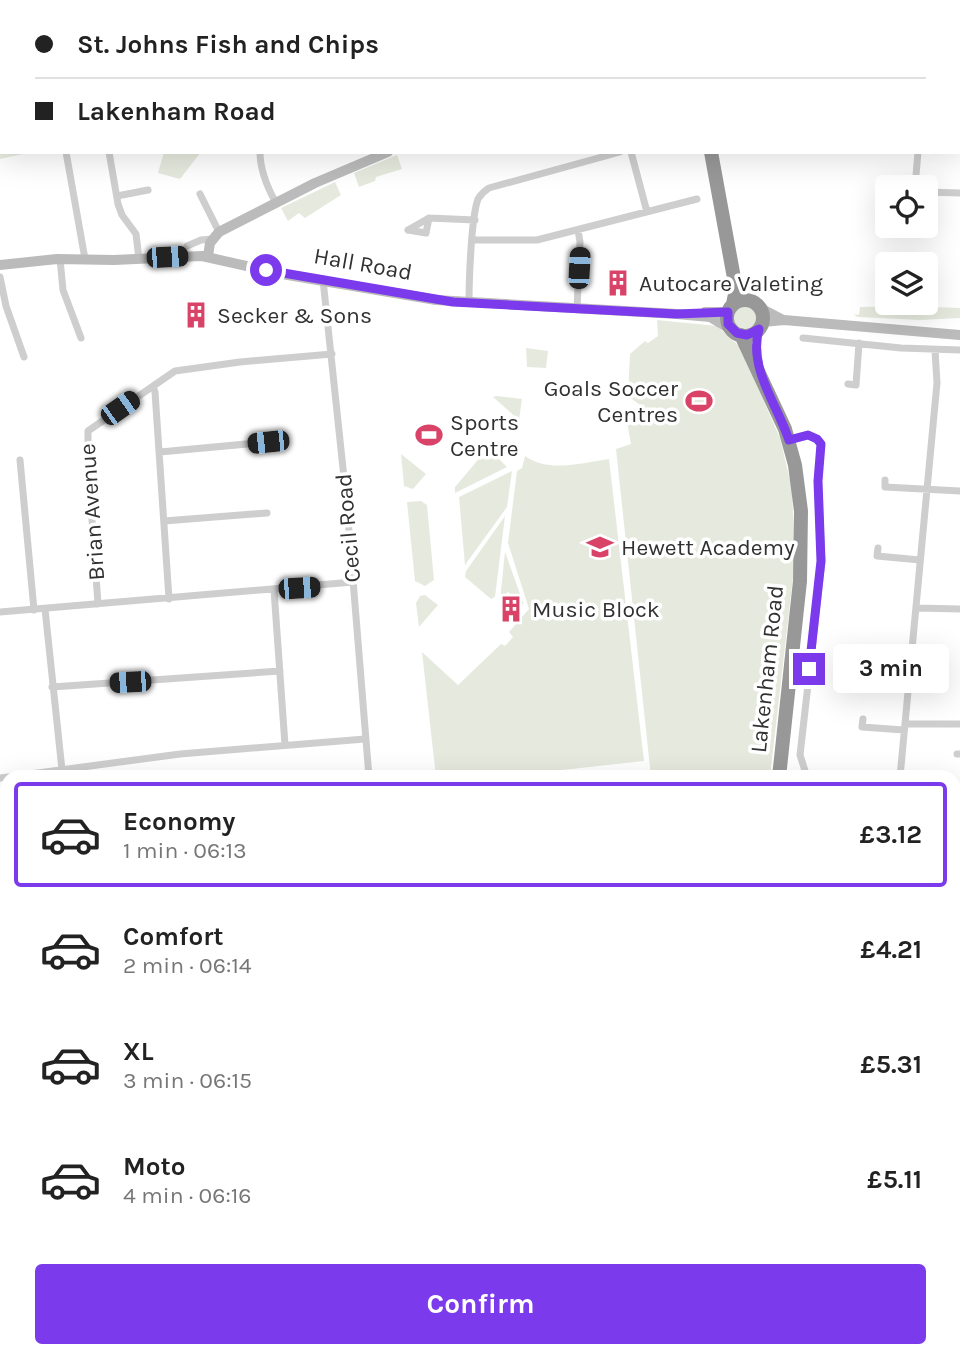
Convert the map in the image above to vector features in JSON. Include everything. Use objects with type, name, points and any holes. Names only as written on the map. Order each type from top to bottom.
[{"type":"highway","points":[[711,154],[719,208],[736,289],[728,324],[737,333]]},
{"type":"highway","name":"Lakenham Road","points":[[712,154],[742,288],[758,315],[755,348],[760,373]]},
{"type":"highway","name":"Hall Road","points":[[731,308],[758,315],[752,334],[737,333]]},
{"type":"highway","name":"Lakenham Road","points":[[737,333],[760,373],[789,440],[801,510],[802,553],[780,770]]},
{"type":"street","points":[[66,154],[85,259]]},
{"type":"street","points":[[109,154],[121,215],[136,234],[139,259]]},
{"type":"street","points":[[260,154],[265,180],[276,203]]},
{"type":"street","points":[[187,246],[216,235],[276,203],[383,154]]},
{"type":"street","points":[[469,303],[479,197],[489,188],[613,154]]},
{"type":"street","points":[[632,154],[647,212]]},
{"type":"street","points":[[916,175],[918,154]]},
{"type":"street","points":[[117,196],[139,195],[148,190]]},
{"type":"street","points":[[938,192],[960,193]]},
{"type":"street","points":[[200,194],[216,235],[213,257]]},
{"type":"street","points":[[473,240],[537,240],[697,199]]},
{"type":"street","points":[[429,218],[475,220]]},
{"type":"street","points":[[577,309],[579,230]]},
{"type":"street","name":"Hall Road","points":[[0,265],[60,258],[213,257],[266,270],[436,300],[710,317],[737,333]]},
{"type":"street","points":[[60,258],[63,290],[81,338]]},
{"type":"street","points":[[0,276],[6,306],[24,357]]},
{"type":"street","name":"Cecil Road","points":[[323,280],[354,582],[368,770]]},
{"type":"street","name":"Hall Road","points":[[677,314],[731,308]]},
{"type":"street","name":"Hall Road","points":[[758,315],[784,320],[960,335]]},
{"type":"street","name":"Hall Road","points":[[931,331],[960,328]]},
{"type":"street","points":[[803,338],[960,350]]},
{"type":"street","points":[[856,385],[859,343]]},
{"type":"street","points":[[901,770],[936,383],[935,350]]},
{"type":"street","name":"Brian Avenue","points":[[99,604],[86,437],[88,431],[175,371],[331,354]]},
{"type":"street","points":[[153,386],[169,599]]},
{"type":"street","name":"Lakenham Road","points":[[789,440],[808,435],[821,444],[818,481],[821,561],[800,755],[805,770]]},
{"type":"street","points":[[160,452],[268,442]]},
{"type":"street","points":[[20,460],[34,610]]},
{"type":"street","points":[[885,487],[960,492]]},
{"type":"street","points":[[164,521],[267,513]]},
{"type":"street","points":[[877,555],[920,559]]},
{"type":"street","points":[[0,612],[354,582]]},
{"type":"street","points":[[274,590],[285,745]]},
{"type":"street","points":[[917,608],[960,609]]},
{"type":"street","points":[[45,609],[62,770],[180,754],[365,739]]},
{"type":"street","points":[[870,656],[939,663]]},
{"type":"street","points":[[52,687],[280,671]]},
{"type":"street","points":[[862,727],[905,727],[959,722]]},
{"type":"shaded area","points":[[0,154],[23,154],[0,159]]},
{"type":"shaded area","points":[[163,154],[199,154],[180,179],[158,173]]},
{"type":"shaded area","points":[[397,155],[402,169],[376,177],[375,181],[359,187],[354,173]]},
{"type":"shaded area","points":[[335,182],[341,195],[305,218],[299,213],[288,221],[281,208]]},
{"type":"shaded area","points":[[745,303],[755,307],[759,317],[755,327],[745,331],[735,327],[731,317],[735,307]]},
{"type":"shaded area","points":[[860,307],[875,307],[875,315],[938,315],[938,307],[960,308],[960,318],[921,320],[857,317],[854,314],[859,315]]},
{"type":"shaded area","points":[[657,320],[717,326],[740,347],[780,438],[792,489],[795,560],[771,770],[650,770],[616,449],[631,444],[626,417],[640,405],[628,396],[630,354],[645,341],[648,343],[658,336]]},
{"type":"shaded area","points":[[526,348],[548,351],[546,368],[527,367]]},
{"type":"shaded area","points":[[493,397],[522,399],[519,420]]},
{"type":"shaded area","points":[[488,448],[507,467],[455,493],[455,487]]},
{"type":"shaded area","points":[[401,454],[426,474],[413,489],[404,486]]},
{"type":"shaded area","points":[[525,456],[544,464],[555,465],[609,459],[644,761],[562,770],[435,770],[422,652],[458,685],[501,644],[505,646],[513,637],[509,632],[529,609],[508,543],[517,471],[522,468]]},
{"type":"shaded area","points":[[512,471],[507,507],[465,565],[459,497]]},
{"type":"shaded area","points":[[421,501],[427,505],[434,580],[425,586],[415,581],[407,502]]},
{"type":"shaded area","points":[[505,516],[495,597],[491,599],[465,577],[466,571]]},
{"type":"shaded area","points":[[505,552],[524,605],[508,592],[500,600]]},
{"type":"shaded area","points":[[425,595],[438,605],[419,627],[416,603],[420,596]]},
{"type":"place","name":"Autocare Valeting","points":[[618,283]]},
{"type":"place","name":"Secker & Sons","points":[[196,315]]},
{"type":"place","name":"Goals Soccer Centres","points":[[699,401]]},
{"type":"place","name":"Sports Centre","points":[[429,435]]},
{"type":"place","name":"Hewett Academy","points":[[600,547]]},
{"type":"place","name":"Music Block","points":[[511,609]]},
{"type":"route","points":[[266,270],[453,302],[677,314],[728,312],[728,324],[737,333],[747,335],[759,329],[755,348],[760,373],[789,440],[813,435],[821,444],[818,481],[821,561],[809,669]]}]
